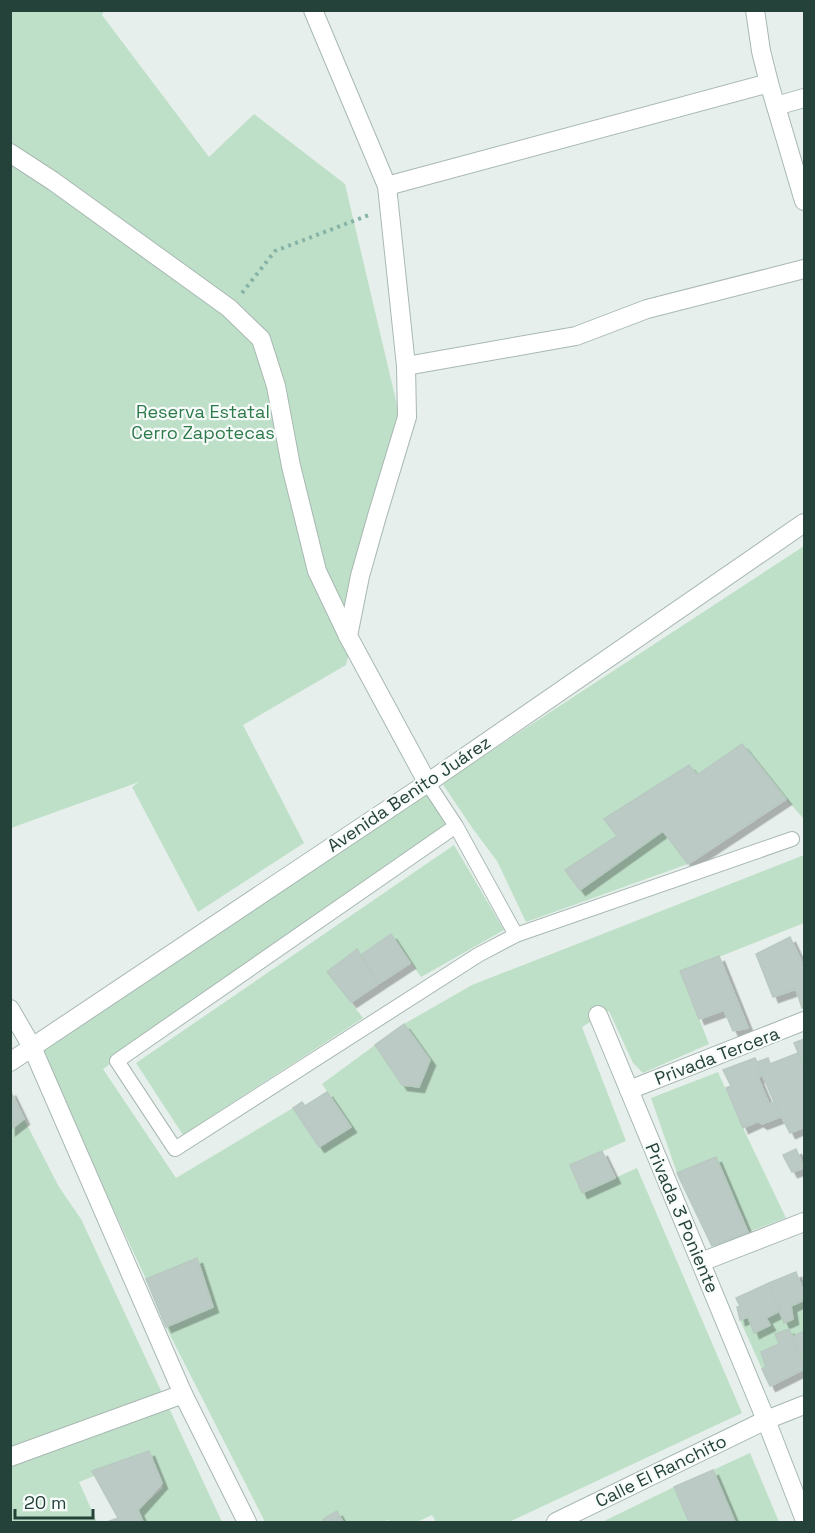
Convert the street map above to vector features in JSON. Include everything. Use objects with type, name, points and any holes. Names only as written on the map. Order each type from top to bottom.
[{"type":"street","points":[[313,10],[387,186],[406,366],[407,417],[362,566],[348,636]]},
{"type":"street","points":[[755,10],[761,51],[769,83],[804,201]]},
{"type":"street","points":[[387,186],[769,83]]},
{"type":"street","points":[[776,106],[804,98]]},
{"type":"street","points":[[10,153],[53,181],[230,308],[261,339],[276,386],[291,466],[317,571],[348,636],[427,782]]},
{"type":"street","points":[[406,366],[576,336],[647,309],[804,269]]},
{"type":"street","name":"Avenida Benito Juárez","points":[[10,1062],[427,782],[804,523]]},
{"type":"street","points":[[10,1009],[32,1047],[183,1394],[247,1522]]},
{"type":"street","name":"Privada 3 Poniente","points":[[598,1015],[766,1420],[804,1518]]},
{"type":"street","name":"Privada Tercera","points":[[629,1090],[804,1022]]},
{"type":"street","points":[[701,1262],[804,1222]]},
{"type":"street","points":[[10,1457],[183,1394]]},
{"type":"street","name":"Calle El Ranchito","points":[[556,1522],[766,1420],[804,1405]]},
{"type":"lane","points":[[427,782],[456,826],[516,935]]},
{"type":"lane","points":[[456,826],[117,1061],[175,1149],[478,955],[516,935],[792,839]]},
{"type":"path","points":[[230,308],[275,251],[389,207]]},
{"type":"green space","name":"Reserva Estatal Cerro Zapotecas","points":[[11,11],[104,11],[102,15],[209,157],[254,114],[345,184],[402,426],[346,665],[243,725],[304,843],[198,912],[132,787],[139,782],[11,828]]},
{"type":"green space","points":[[804,546],[804,819],[742,744],[697,775],[689,765],[604,819],[617,836],[565,870],[663,831],[688,864],[526,922],[497,861],[442,783]]},
{"type":"green space","points":[[423,786],[449,825],[103,1069],[176,1178],[293,1108],[319,1147],[351,1127],[322,1084],[375,1045],[402,1085],[419,1087],[429,1060],[404,1024],[472,985],[804,855],[804,923],[681,972],[709,1044],[643,1073],[633,1063],[609,1011],[582,1027],[626,1141],[571,1165],[582,1193],[637,1168],[742,1413],[509,1522],[436,1522],[432,1515],[417,1522],[390,1522],[388,1520],[343,1522],[337,1511],[323,1519],[324,1522],[265,1522],[166,1327],[213,1307],[197,1258],[146,1279],[39,1050]]},
{"type":"green space","points":[[454,845],[504,930],[421,977],[391,934],[361,955],[356,949],[327,972],[363,1018],[183,1135],[136,1063]]},
{"type":"green space","points":[[718,1072],[786,1218],[748,1232],[716,1158],[677,1173],[651,1098]]},
{"type":"green space","points":[[24,1119],[59,1187],[81,1219],[222,1522],[143,1522],[138,1510],[163,1488],[149,1454],[79,1482],[97,1522],[11,1522],[10,1130]]},
{"type":"green space","points":[[804,1300],[804,1331],[792,1337],[789,1329],[775,1334],[779,1344],[761,1352],[766,1367],[762,1369],[740,1320],[748,1317],[754,1333],[770,1326],[766,1318],[780,1311],[784,1323],[793,1319],[791,1306]]},
{"type":"green space","points":[[750,1453],[779,1522],[735,1522],[713,1470]]},
{"type":"green space","points":[[674,1487],[689,1522],[602,1522]]},
{"type":"building","points":[[742,744],[786,799],[688,864],[663,831],[580,890],[565,870],[617,836],[604,819],[689,765],[697,775]]},
{"type":"building","points":[[391,934],[410,963],[378,984],[361,955]]},
{"type":"building","points":[[790,937],[804,967],[804,1007],[802,1008],[796,989],[773,997],[756,954]]},
{"type":"building","points":[[357,949],[378,984],[351,1002],[327,972]]},
{"type":"building","points":[[719,956],[748,1028],[733,1031],[724,1010],[699,1019],[680,971]]},
{"type":"building","points":[[404,1024],[430,1060],[419,1087],[402,1085],[375,1045]]},
{"type":"building","points":[[804,1039],[804,1067],[794,1043]]},
{"type":"building","points":[[798,1053],[804,1067],[804,1127],[790,1133],[757,1062],[768,1058],[770,1064]]},
{"type":"building","points":[[755,1058],[763,1074],[758,1078],[769,1104],[774,1102],[782,1116],[762,1124],[758,1121],[743,1128],[726,1088],[731,1086],[723,1070]]},
{"type":"building","points":[[10,1090],[24,1119],[10,1130]]},
{"type":"building","points":[[327,1092],[351,1127],[319,1147],[293,1108],[302,1102],[305,1106]]},
{"type":"building","points":[[796,1149],[804,1168],[792,1172],[783,1155]]},
{"type":"building","points":[[602,1151],[615,1178],[582,1193],[570,1165]]},
{"type":"building","points":[[716,1157],[748,1232],[712,1246],[677,1173]]},
{"type":"building","points":[[197,1258],[213,1307],[166,1327],[146,1279]]},
{"type":"building","points":[[796,1272],[804,1300],[791,1306],[793,1319],[784,1323],[769,1283]]},
{"type":"building","points":[[769,1283],[780,1311],[766,1318],[770,1325],[754,1333],[748,1317],[740,1320],[737,1307],[740,1306],[736,1298]]},
{"type":"building","points":[[789,1329],[804,1363],[804,1369],[770,1386],[762,1369],[766,1367],[761,1352],[779,1344],[775,1334]]},
{"type":"building","points":[[804,1331],[804,1363],[792,1337]]},
{"type":"building","points":[[149,1451],[162,1483],[138,1510],[143,1522],[107,1522],[118,1518],[92,1471]]},
{"type":"building","points":[[713,1470],[735,1522],[689,1522],[674,1487]]},
{"type":"building","points":[[337,1511],[343,1522],[324,1522],[323,1519]]}]
